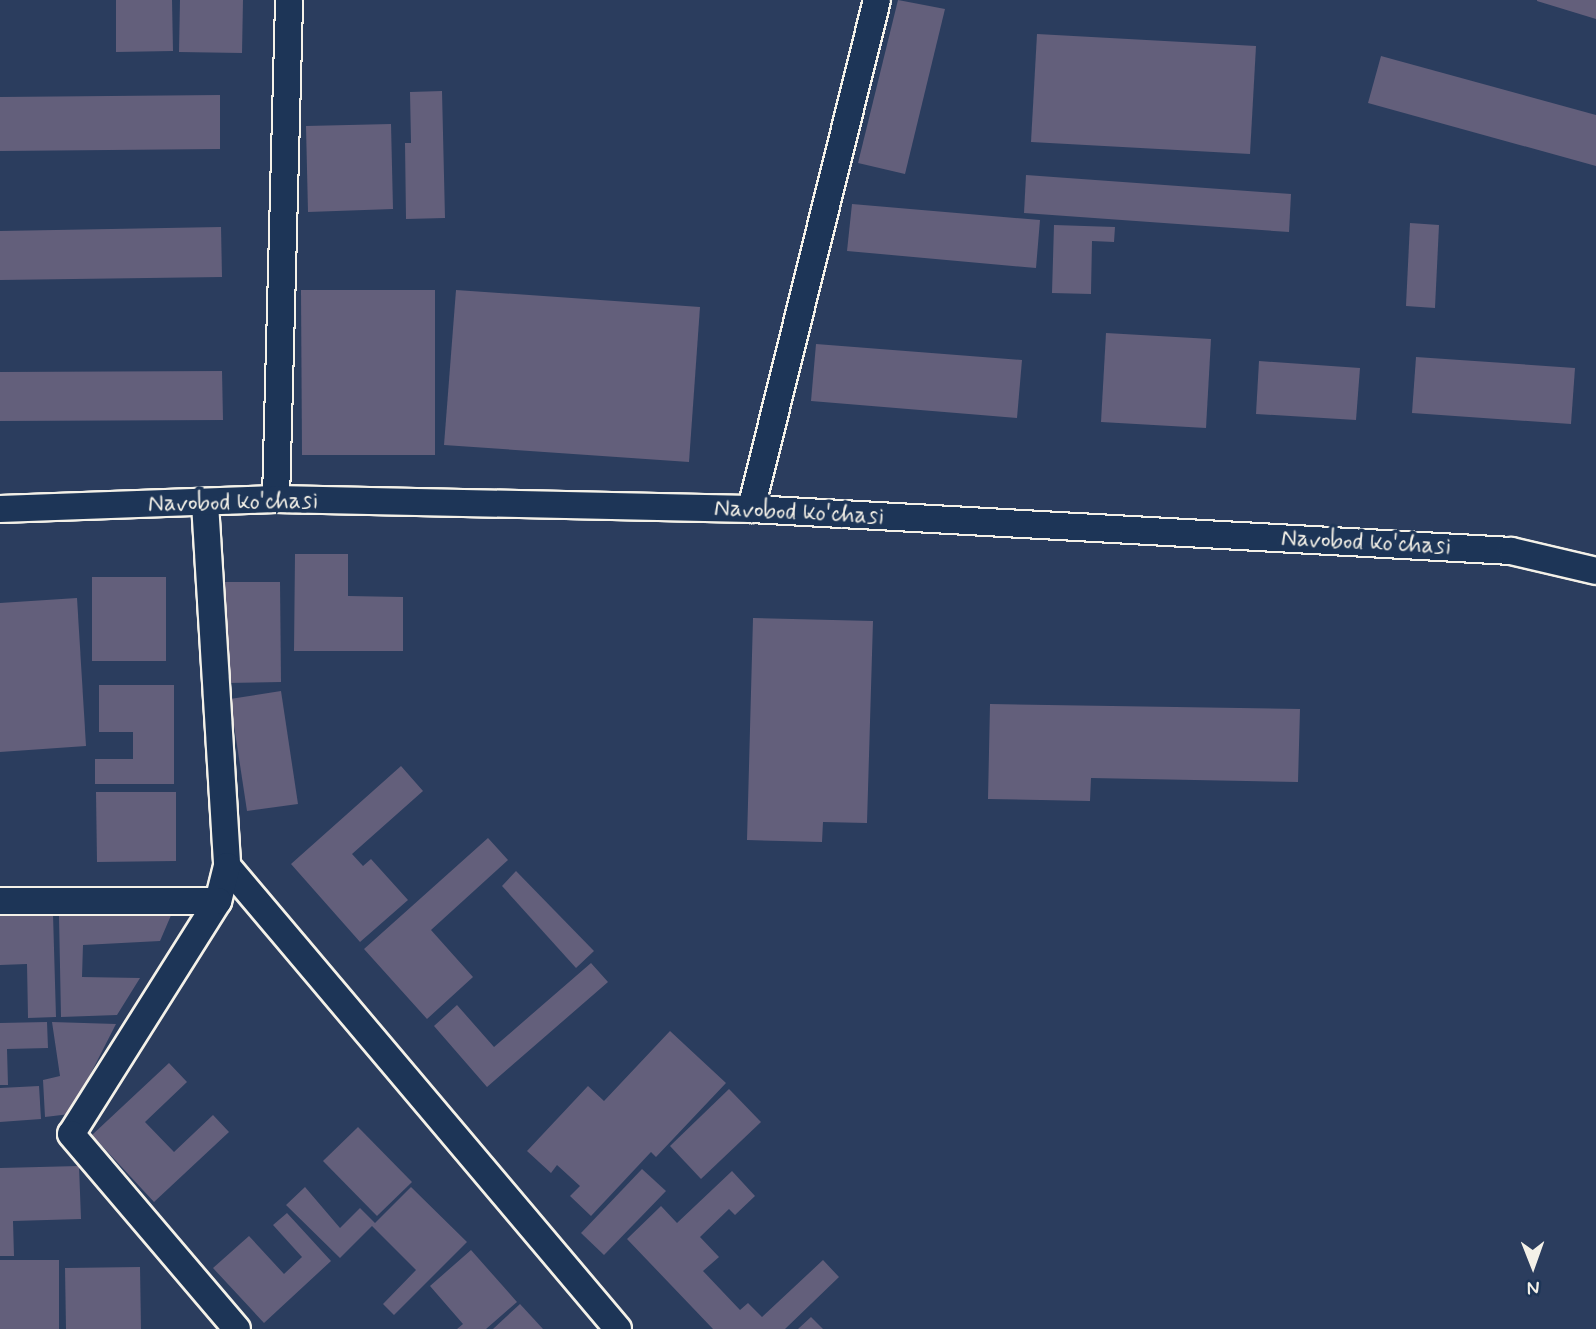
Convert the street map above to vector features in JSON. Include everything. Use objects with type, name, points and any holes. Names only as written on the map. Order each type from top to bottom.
[{"type":"street","points":[[276,499],[289,0]]},
{"type":"street","points":[[751,509],[877,0]]},
{"type":"street","name":"Navobod ko'chasi","points":[[0,509],[276,499],[751,509],[1511,551],[1596,570]]},
{"type":"street","points":[[205,503],[227,866],[218,901],[71,1134],[237,1329]]},
{"type":"street","points":[[227,866],[618,1329]]},
{"type":"street","points":[[0,901],[218,901]]},
{"type":"building","points":[[116,0],[172,0],[173,51],[116,52]]},
{"type":"building","points":[[180,0],[243,0],[242,53],[179,52]]},
{"type":"building","points":[[898,0],[945,9],[905,174],[858,163]]},
{"type":"building","points":[[1596,0],[1596,19],[1537,1]]},
{"type":"building","points":[[1037,34],[1256,46],[1250,154],[1031,142]]},
{"type":"building","points":[[1381,56],[1596,115],[1596,166],[1368,103]]},
{"type":"building","points":[[442,91],[445,218],[406,219],[405,143],[411,143],[410,92]]},
{"type":"building","points":[[220,95],[220,149],[0,151],[0,97]]},
{"type":"building","points":[[391,124],[393,209],[308,212],[306,126]]},
{"type":"building","points":[[1026,175],[1291,194],[1289,232],[1024,213]]},
{"type":"building","points":[[852,204],[1040,220],[1036,268],[847,251]]},
{"type":"building","points":[[1410,223],[1439,225],[1435,308],[1406,306]]},
{"type":"building","points":[[1054,225],[1115,227],[1114,242],[1092,241],[1091,294],[1052,293]]},
{"type":"building","points":[[221,227],[222,277],[0,280],[0,231]]},
{"type":"building","points":[[301,290],[435,290],[435,455],[302,455]]},
{"type":"building","points":[[456,290],[700,307],[689,462],[444,445]]},
{"type":"building","points":[[1106,333],[1211,339],[1206,428],[1101,422]]},
{"type":"building","points":[[816,344],[1022,360],[1017,418],[811,401]]},
{"type":"building","points":[[1416,357],[1575,368],[1571,424],[1412,413]]},
{"type":"building","points":[[1259,361],[1360,368],[1356,420],[1256,414]]},
{"type":"building","points":[[222,371],[223,420],[0,421],[0,372]]},
{"type":"building","points":[[295,554],[348,554],[348,596],[403,597],[403,651],[294,651]]},
{"type":"building","points":[[92,577],[166,577],[166,661],[92,661]]},
{"type":"building","points":[[224,582],[280,582],[281,682],[225,683]]},
{"type":"building","points":[[77,598],[86,746],[0,752],[0,603]]},
{"type":"building","points":[[753,618],[873,621],[867,823],[823,822],[822,842],[747,840]]},
{"type":"building","points":[[99,685],[174,685],[174,784],[95,784],[95,759],[133,759],[133,732],[99,732]]},
{"type":"building","points":[[281,691],[298,804],[247,811],[230,699]]},
{"type":"building","points":[[990,704],[1300,709],[1298,782],[1091,778],[1090,801],[988,799]]},
{"type":"building","points":[[401,766],[423,791],[352,854],[363,866],[371,859],[408,900],[360,942],[291,864]]},
{"type":"building","points":[[96,792],[176,792],[176,861],[97,862]]},
{"type":"building","points":[[488,838],[508,860],[431,930],[473,977],[427,1019],[364,949]]},
{"type":"building","points":[[516,871],[594,951],[576,968],[502,886]]},
{"type":"building","points":[[172,913],[160,941],[83,945],[82,977],[140,978],[117,1015],[61,1017],[59,916]]},
{"type":"building","points":[[53,914],[56,1017],[28,1018],[27,964],[0,965],[0,915]]},
{"type":"building","points":[[591,963],[608,982],[487,1087],[434,1026],[457,1005],[494,1047]]},
{"type":"building","points":[[47,1022],[48,1048],[7,1049],[8,1085],[0,1085],[0,1023]]},
{"type":"building","points":[[52,1022],[116,1024],[70,1114],[45,1117],[43,1080],[60,1076]]},
{"type":"building","points":[[670,1031],[726,1083],[656,1157],[651,1152],[591,1216],[570,1196],[580,1186],[557,1165],[551,1173],[527,1151],[588,1086],[604,1101]]},
{"type":"building","points":[[169,1063],[187,1082],[145,1122],[174,1152],[213,1115],[229,1132],[154,1202],[92,1135]]},
{"type":"building","points":[[39,1086],[41,1119],[0,1122],[0,1088]]},
{"type":"building","points":[[729,1089],[761,1122],[701,1179],[670,1146]]},
{"type":"building","points":[[358,1127],[412,1182],[377,1216],[323,1161]]},
{"type":"building","points":[[79,1166],[81,1219],[13,1221],[14,1256],[0,1256],[0,1168]]},
{"type":"building","points":[[642,1169],[666,1191],[604,1255],[581,1233]]},
{"type":"building","points":[[732,1171],[755,1196],[735,1215],[729,1209],[700,1237],[719,1257],[703,1271],[740,1310],[748,1303],[762,1317],[823,1260],[839,1277],[785,1329],[713,1329],[627,1239],[661,1206],[677,1223]]},
{"type":"building","points":[[305,1187],[340,1228],[360,1208],[375,1223],[411,1187],[467,1242],[394,1315],[383,1304],[416,1270],[372,1226],[340,1258],[286,1205]]},
{"type":"building","points":[[287,1213],[331,1261],[264,1323],[213,1268],[249,1236],[284,1274],[302,1257],[273,1225]]},
{"type":"building","points":[[471,1250],[517,1302],[486,1329],[457,1329],[463,1324],[430,1286]]},
{"type":"building","points":[[0,1260],[59,1260],[59,1329],[0,1329]]},
{"type":"building","points":[[140,1267],[141,1329],[66,1329],[65,1268]]},
{"type":"building","points":[[520,1304],[543,1329],[493,1329]]},
{"type":"building","points":[[811,1317],[823,1329],[798,1329]]}]
